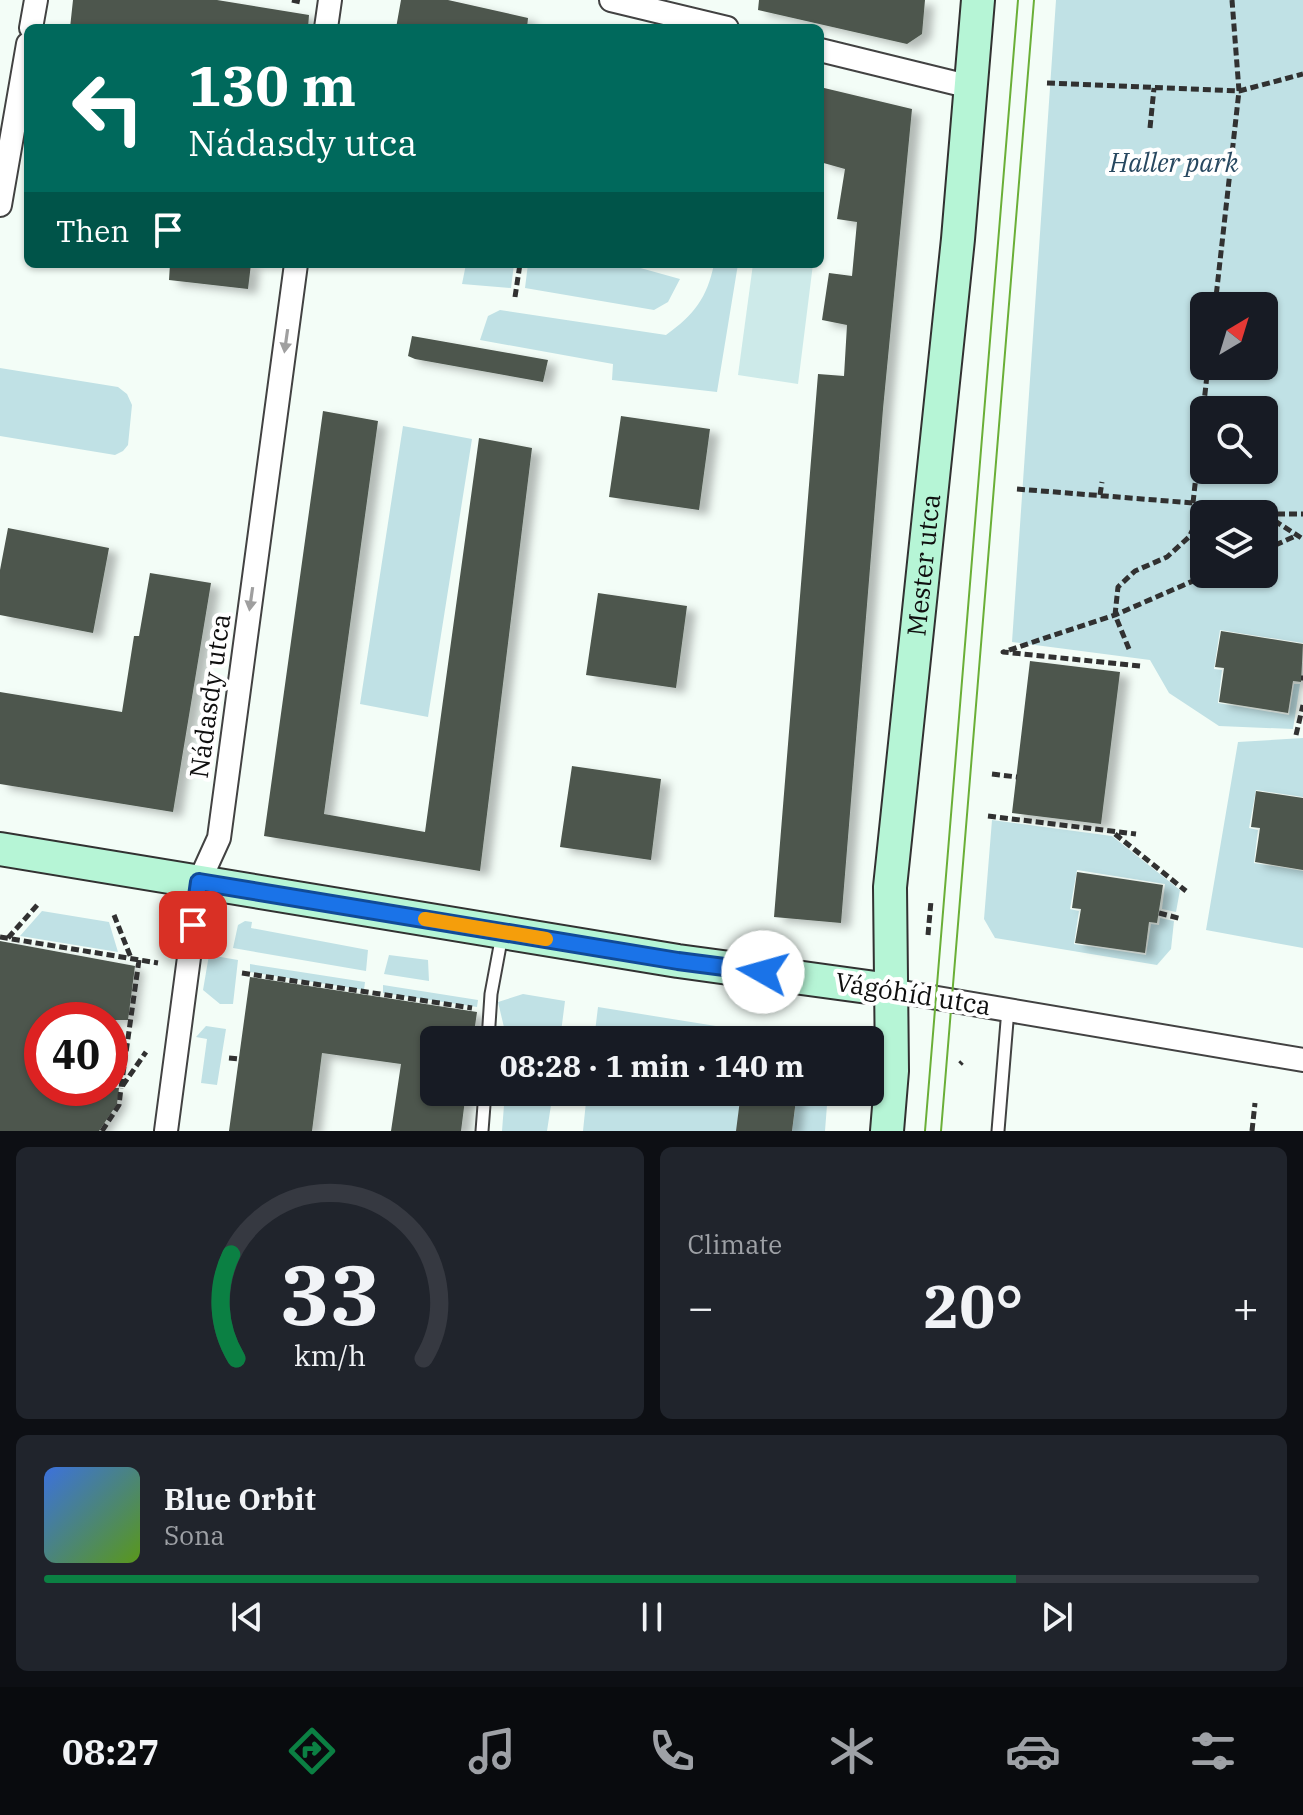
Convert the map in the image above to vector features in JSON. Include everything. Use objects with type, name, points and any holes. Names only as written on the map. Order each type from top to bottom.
[{"type":"street","points":[[32,24],[36,0]]},
{"type":"street","points":[[327,24],[330,0]]},
{"type":"street","points":[[611,0],[710,24]]},
{"type":"street","name":"Mester utca","points":[[887,1131],[892,1071],[890,887],[958,239],[978,0]]},
{"type":"street","points":[[824,51],[971,87]]},
{"type":"street","points":[[0,205],[24,67]]},
{"type":"street","name":"Nádasdy utca","points":[[166,1131],[199,882],[219,838],[295,268]]},
{"type":"street","name":"Vágóhíd utca","points":[[0,849],[678,961],[1008,1008],[1303,1060]]},
{"type":"lane","points":[[488,1026],[503,931]]},
{"type":"lane","points":[[998,1131],[1008,1008]]},
{"type":"lane","points":[[482,1131],[484,1106]]},
{"type":"path","points":[[292,0],[301,2]]},
{"type":"path","points":[[1217,292],[1239,91],[1232,0]]},
{"type":"path","points":[[1047,83],[1239,91],[1303,74]]},
{"type":"path","points":[[1150,128],[1154,88]]},
{"type":"path","points":[[515,297],[519,268]]},
{"type":"path","points":[[1193,500],[1206,380]]},
{"type":"path","points":[[1100,495],[1102,482]]},
{"type":"path","points":[[1017,489],[1190,503]]},
{"type":"path","points":[[1301,537],[1264,514],[1303,514]]},
{"type":"path","points":[[1129,649],[1115,615],[1118,587],[1135,571],[1167,557],[1190,535]]},
{"type":"path","points":[[1278,545],[1301,537]]},
{"type":"path","points":[[1140,666],[1003,652],[1115,615],[1190,582]]},
{"type":"path","points":[[1299,733],[1303,705]]},
{"type":"path","points":[[992,774],[1017,777]]},
{"type":"path","points":[[988,816],[1136,834]]},
{"type":"path","points":[[1114,833],[1186,891]]},
{"type":"path","points":[[928,935],[931,901]]},
{"type":"path","points":[[8,938],[39,903]]},
{"type":"path","points":[[1159,913],[1182,919]]},
{"type":"path","points":[[114,915],[131,959]]},
{"type":"path","points":[[0,937],[158,963]]},
{"type":"path","points":[[128,1038],[139,960]]},
{"type":"path","points":[[242,973],[489,1010]]},
{"type":"path","points":[[128,1078],[146,1052]]},
{"type":"path","points":[[229,1058],[239,1059]]},
{"type":"path","points":[[1252,1131],[1255,1103]]},
{"type":"path","points":[[102,1131],[118,1106]]},
{"type":"green space","name":"Haller park","points":[[1056,0],[1303,0],[1303,643],[1220,630],[1214,669],[1222,670],[1218,703],[1289,715],[1294,684],[1300,684],[1293,729],[1219,726],[1169,693],[1150,660],[1012,642]]},
{"type":"green space","points":[[465,268],[514,268],[511,288],[462,284]]},
{"type":"green space","points":[[528,268],[640,268],[680,279],[668,302],[654,310],[525,288]]},
{"type":"green space","points":[[713,268],[737,268],[717,392],[612,380],[613,364],[480,340],[488,316],[500,310],[666,335],[698,305]]},
{"type":"green space","points":[[0,368],[118,387],[127,394],[132,405],[128,445],[115,455],[0,436]]},
{"type":"green space","points":[[403,426],[472,439],[428,717],[360,704]]},
{"type":"green space","points":[[1303,738],[1303,797],[1256,790],[1249,828],[1258,830],[1254,863],[1303,871],[1303,948],[1206,930],[1238,742]]},
{"type":"green space","points":[[992,820],[1112,836],[1180,890],[1176,912],[1162,909],[1165,884],[1077,870],[1070,909],[1079,911],[1074,944],[1146,955],[1151,924],[1159,925],[1160,918],[1174,921],[1171,949],[1157,965],[995,938],[984,919]]},
{"type":"green space","points":[[42,911],[109,922],[118,952],[20,936]]},
{"type":"green space","points":[[245,921],[252,922],[251,928],[368,950],[366,971],[233,948],[238,925]]},
{"type":"green space","points":[[209,955],[238,960],[233,1004],[220,1004],[203,990]]},
{"type":"green space","points":[[389,955],[428,960],[429,981],[384,974]]},
{"type":"green space","points":[[250,964],[365,982],[364,990],[250,972]]},
{"type":"green space","points":[[383,985],[478,1000],[477,1007],[383,993]]},
{"type":"green space","points":[[523,994],[565,1001],[562,1026],[504,1026],[498,1002]]},
{"type":"green space","points":[[598,1007],[715,1026],[596,1026]]},
{"type":"green space","points":[[206,1026],[226,1029],[217,1085],[201,1083],[207,1039],[196,1037]]},
{"type":"green space","points":[[504,1106],[551,1106],[547,1131],[502,1131]]},
{"type":"green space","points":[[586,1106],[740,1106],[737,1131],[583,1131]]},
{"type":"green space","points":[[795,1106],[827,1106],[825,1131],[792,1131]]},
{"type":"shaded area","points":[[752,268],[812,268],[798,384],[738,375]]},
{"type":"building","points":[[73,0],[217,0],[309,15],[308,24],[70,24]]},
{"type":"building","points":[[401,0],[448,0],[528,18],[527,24],[397,24]]},
{"type":"building","points":[[759,0],[925,0],[922,34],[907,44],[758,10]]},
{"type":"building","points":[[824,88],[912,109],[883,409],[841,923],[774,917],[818,374],[844,376],[847,325],[822,320],[829,273],[852,276],[857,222],[837,219],[845,169],[824,163]]},
{"type":"building","points":[[170,268],[251,268],[248,289],[169,280]]},
{"type":"building","points":[[412,336],[548,360],[543,382],[415,359],[408,356]]},
{"type":"building","points":[[323,411],[378,421],[324,814],[425,832],[479,438],[532,448],[480,871],[264,836]]},
{"type":"building","points":[[621,416],[710,429],[699,510],[609,497]]},
{"type":"building","points":[[8,528],[109,548],[93,633],[0,615],[0,570]]},
{"type":"building","points":[[150,573],[211,583],[173,812],[0,784],[0,692],[122,712],[134,636],[139,636]]},
{"type":"building","points":[[598,593],[687,606],[676,688],[586,675]]},
{"type":"building","points":[[1221,631],[1303,644],[1301,682],[1293,681],[1288,713],[1219,702],[1224,668],[1215,667]]},
{"type":"building","points":[[1030,661],[1120,672],[1101,824],[1012,813]]},
{"type":"building","points":[[572,766],[661,779],[651,860],[560,847]]},
{"type":"building","points":[[1256,791],[1303,798],[1303,870],[1255,862],[1260,828],[1251,827]]},
{"type":"building","points":[[1077,872],[1163,885],[1157,923],[1149,922],[1145,953],[1075,943],[1081,909],[1072,908]]},
{"type":"building","points":[[0,941],[135,966],[128,1020],[128,1002],[24,1002],[24,1106],[116,1106],[99,1131],[0,1131]]},
{"type":"building","points":[[250,977],[477,1012],[475,1026],[420,1026],[420,1106],[464,1106],[461,1131],[391,1131],[401,1064],[322,1053],[312,1131],[229,1131]]},
{"type":"building","points":[[739,1106],[795,1106],[792,1131],[736,1131]]},
{"type":"tram line","points":[[925,1131],[1018,0]]},
{"type":"tram line","points":[[941,1131],[1034,0]]},
{"type":"slow traffic","points":[[425,919],[546,939]]},
{"type":"route","points":[[193,925],[199,882],[678,961],[763,972]]}]
